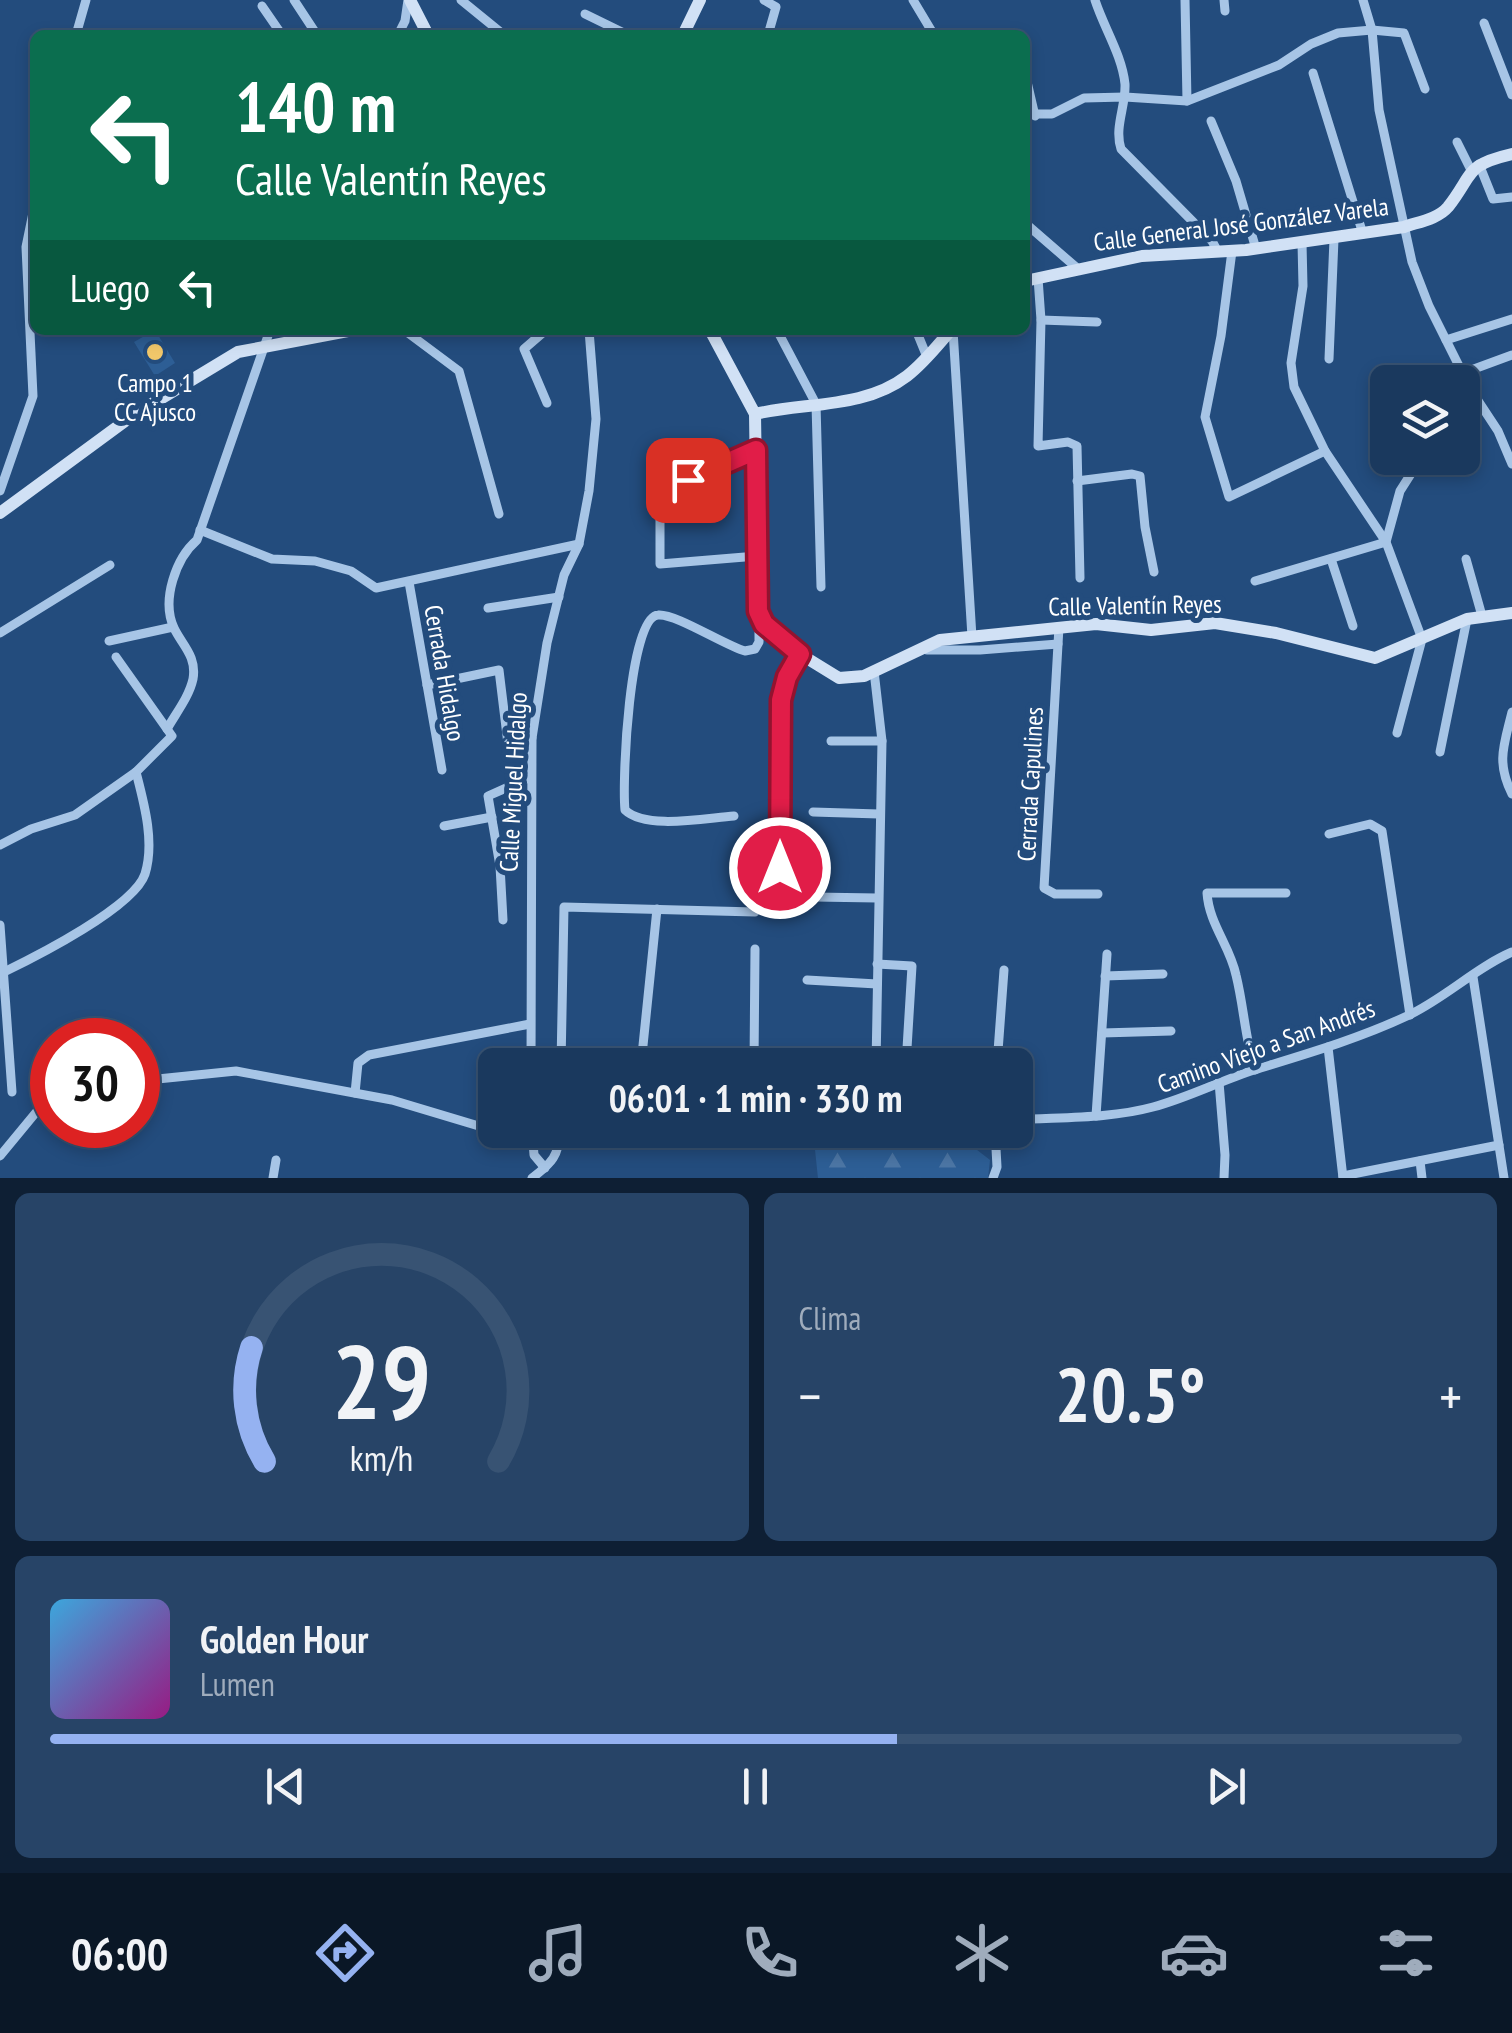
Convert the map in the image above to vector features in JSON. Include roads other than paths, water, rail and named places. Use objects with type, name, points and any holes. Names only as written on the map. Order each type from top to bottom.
[{"type":"street","points":[[77,30],[86,0]]},
{"type":"street","points":[[294,0],[314,30]]},
{"type":"street","points":[[401,30],[409,0]]},
{"type":"street","points":[[409,0],[425,30]]},
{"type":"street","points":[[461,0],[498,30]]},
{"type":"street","points":[[685,30],[700,0]]},
{"type":"street","points":[[764,0],[776,7],[769,30]]},
{"type":"street","points":[[912,0],[931,30]]},
{"type":"street","points":[[1095,0],[1122,65],[1125,97],[1118,132],[1121,149],[1225,251],[1221,336],[1205,417],[1229,497],[1325,451]]},
{"type":"street","points":[[1185,0],[1187,101]]},
{"type":"street","points":[[1363,0],[1372,30],[1379,110],[1404,227],[1418,276],[1459,365]]},
{"type":"street","points":[[262,6],[279,30]]},
{"type":"street","points":[[585,14],[618,30]]},
{"type":"street","points":[[1484,22],[1512,95]]},
{"type":"street","points":[[1030,115],[1052,114],[1084,98],[1187,101],[1279,65],[1311,44],[1338,34],[1372,30],[1404,33],[1425,89]]},
{"type":"street","points":[[1314,73],[1362,234]]},
{"type":"street","points":[[1211,121],[1236,182],[1256,249]]},
{"type":"street","points":[[1457,142],[1493,200],[1512,197]]},
{"type":"street","points":[[1475,167],[1512,154]]},
{"type":"street","name":"Calle General José González Varela","points":[[1032,279],[1142,256],[1256,249],[1404,227],[1448,208],[1475,167]]},
{"type":"street","points":[[1030,227],[1077,268]]},
{"type":"street","points":[[30,228],[26,247],[30,332]]},
{"type":"street","points":[[1329,359],[1334,239]]},
{"type":"street","points":[[1302,243],[1303,286],[1291,363],[1294,387],[1325,451],[1386,542],[1422,639],[1397,733]]},
{"type":"street","points":[[1032,279],[1041,320],[1038,446],[1075,443],[1078,450],[1080,578]]},
{"type":"street","points":[[1446,340],[1512,319]]},
{"type":"street","points":[[1041,320],[1097,322]]},
{"type":"street","points":[[0,492],[4,464],[33,396],[30,335]]},
{"type":"street","points":[[0,846],[31,829],[75,815],[136,772],[169,732],[194,676],[184,640],[173,627],[170,598],[182,553],[197,540],[269,335]]},
{"type":"street","points":[[0,513],[132,416],[238,352],[327,335]]},
{"type":"street","points":[[411,335],[459,371],[499,514]]},
{"type":"street","points":[[540,335],[524,349],[547,404]]},
{"type":"street","name":"Calle Miguel Hidalgo","points":[[531,1048],[532,738],[544,656],[564,575],[580,544],[596,419],[589,335]]},
{"type":"street","points":[[713,335],[755,414],[759,642],[755,649],[745,651],[671,617],[657,614],[649,618],[643,627],[634,666],[624,810],[633,818],[653,821],[734,816]]},
{"type":"street","points":[[780,335],[816,404],[821,587]]},
{"type":"street","points":[[918,335],[927,357]]},
{"type":"street","points":[[755,414],[864,397],[886,389],[906,377],[947,335]]},
{"type":"street","points":[[952,335],[972,637]]},
{"type":"street","points":[[1480,367],[1512,356]]},
{"type":"street","points":[[1480,404],[1512,464]]},
{"type":"street","points":[[688,480],[756,450]]},
{"type":"street","points":[[1386,542],[1400,490],[1410,475]]},
{"type":"street","points":[[1077,480],[1140,476],[1154,572]]},
{"type":"street","points":[[660,494],[660,564],[757,556]]},
{"type":"street","points":[[200,530],[272,559],[314,561],[351,571],[376,588],[580,544]]},
{"type":"street","points":[[1255,581],[1386,542]]},
{"type":"street","points":[[1332,558],[1354,626]]},
{"type":"street","points":[[1440,752],[1475,618],[1466,559]]},
{"type":"street","points":[[0,634],[110,565]]},
{"type":"street","name":"Cerrada Hidalgo","points":[[409,582],[442,770]]},
{"type":"street","points":[[488,608],[559,596]]},
{"type":"street","name":"Calle Valentín Reyes","points":[[758,611],[764,624],[800,654],[839,678],[864,676],[940,640],[1096,624],[1151,630],[1216,623],[1276,633],[1375,658],[1475,618],[1512,613]]},
{"type":"street","points":[[108,641],[173,627]]},
{"type":"street","name":"Cerrada Capulines","points":[[1059,627],[1044,888],[1054,894],[1098,894]]},
{"type":"street","points":[[914,650],[1058,644]]},
{"type":"street","points":[[780,868],[781,700],[787,677],[800,654]]},
{"type":"street","points":[[116,657],[169,732]]},
{"type":"street","points":[[427,685],[499,670],[508,744],[532,738]]},
{"type":"street","points":[[874,670],[882,741],[876,1048]]},
{"type":"street","points":[[1512,712],[1502,753],[1502,774],[1512,794]]},
{"type":"street","points":[[831,741],[882,741]]},
{"type":"street","points":[[4,972],[92,922],[138,886],[147,855],[147,823],[136,772]]},
{"type":"street","points":[[503,920],[500,866],[488,796],[531,777]]},
{"type":"street","points":[[813,812],[879,814]]},
{"type":"street","points":[[444,826],[492,817]]},
{"type":"street","points":[[1329,834],[1370,824],[1382,831],[1410,1015]]},
{"type":"street","points":[[1255,1070],[1236,973],[1208,911],[1207,893],[1286,894]]},
{"type":"street","points":[[814,896],[878,898]]},
{"type":"street","points":[[561,1048],[564,908],[755,912]]},
{"type":"street","points":[[643,1048],[657,909]]},
{"type":"street","points":[[0,925],[4,1034],[12,1092]]},
{"type":"street","points":[[754,1048],[755,949]]},
{"type":"street","name":"Camino Viejo a San Andrés","points":[[1033,1119],[1096,1116],[1153,1107],[1328,1047],[1410,1015],[1473,977],[1493,960],[1512,952]]},
{"type":"street","points":[[1096,1116],[1107,954]]},
{"type":"street","points":[[877,964],[912,966],[907,1048]]},
{"type":"street","points":[[998,1048],[1004,970]]},
{"type":"street","points":[[1105,976],[1163,974]]},
{"type":"street","points":[[1473,977],[1504,1178]]},
{"type":"street","points":[[807,980],[877,984]]},
{"type":"street","points":[[356,1094],[358,1063],[369,1054],[530,1024]]},
{"type":"street","points":[[1102,1033],[1171,1031]]},
{"type":"street","points":[[1328,1047],[1343,1177],[1499,1145]]},
{"type":"street","points":[[160,1079],[236,1071],[392,1100],[478,1128]]},
{"type":"street","points":[[1219,1082],[1224,1178]]},
{"type":"street","points":[[0,1156],[30,1120]]},
{"type":"street","points":[[533,1148],[545,1168]]},
{"type":"street","points":[[532,1178],[545,1168],[559,1148]]},
{"type":"street","points":[[993,1178],[996,1148]]},
{"type":"street","points":[[273,1178],[276,1160]]},
{"type":"street","points":[[1420,1161],[1422,1178]]},
{"type":"place","name":"Campo 1 CC Ajusco","points":[[155,352]]}]
